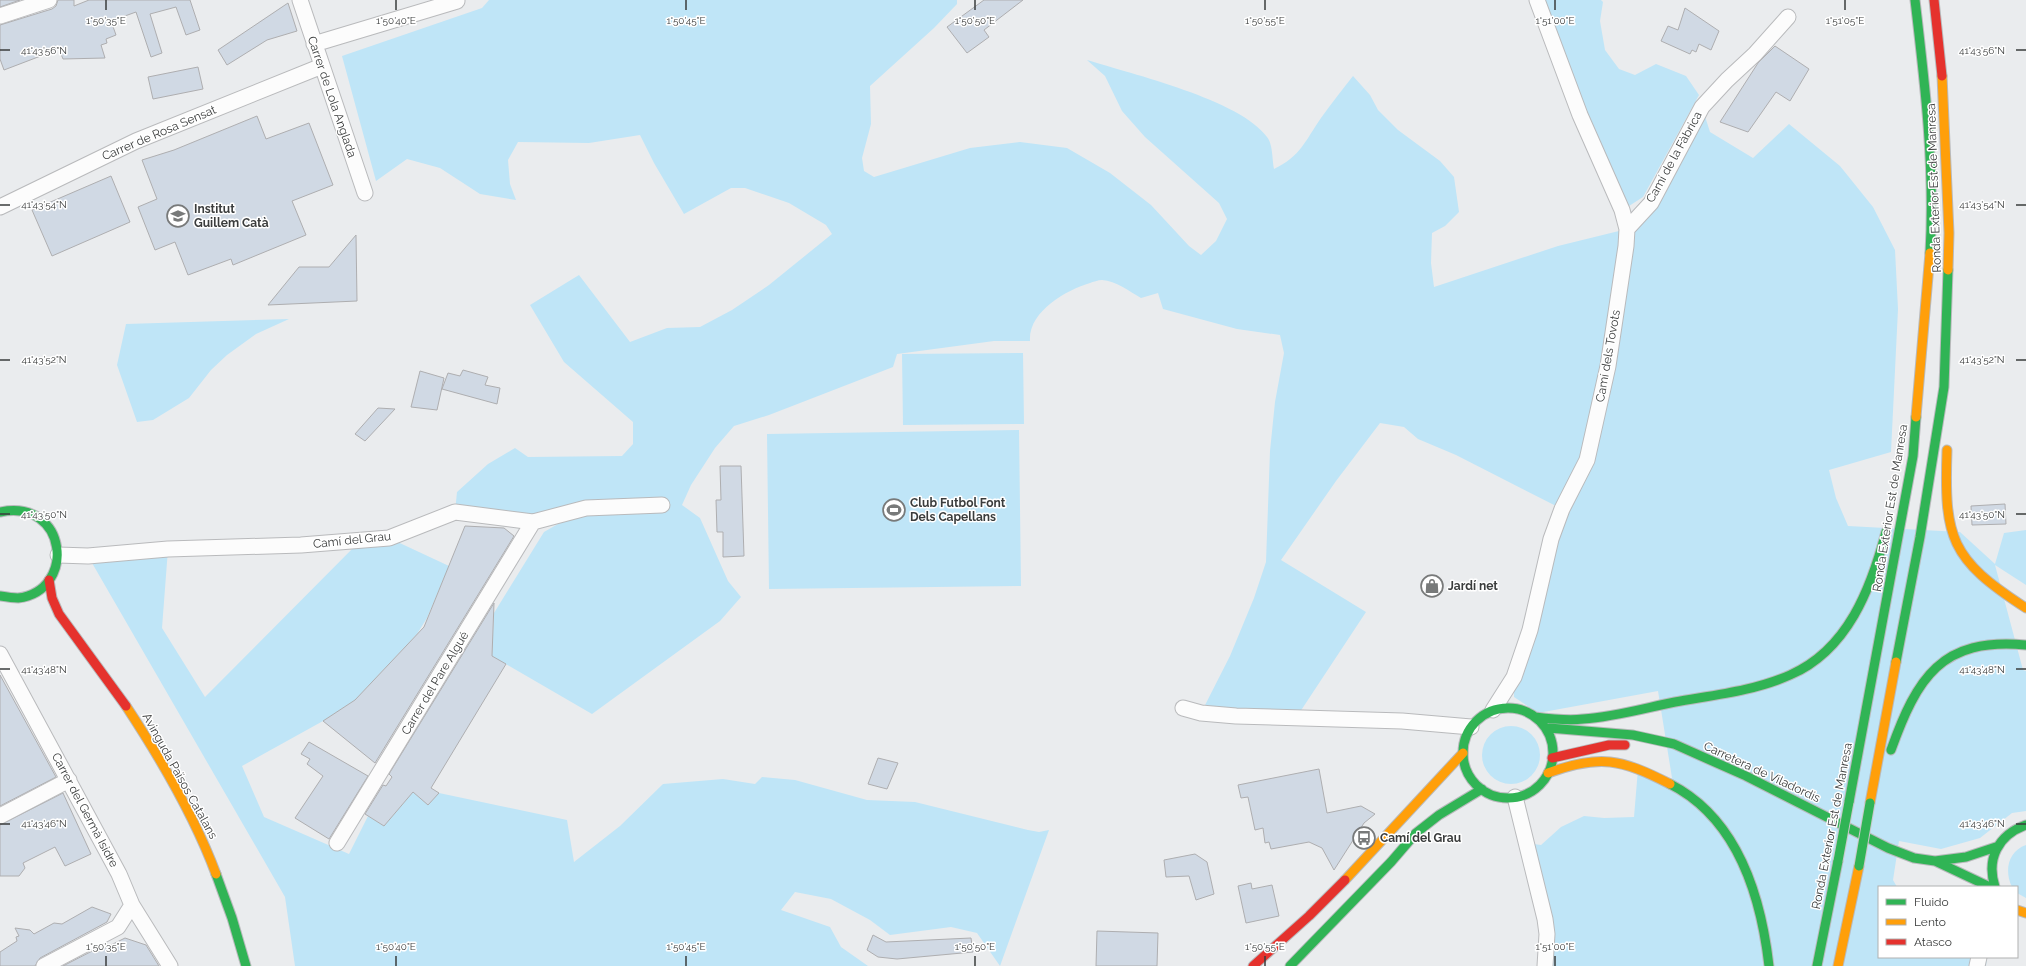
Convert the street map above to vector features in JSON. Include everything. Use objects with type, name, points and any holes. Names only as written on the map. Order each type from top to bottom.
[{"type":"main road","name":"Ronda Exterior Est de Manresa","points":[[1817,966],[1913,456],[1931,232],[1931,155],[1925,82],[1915,0]]},
{"type":"main road","name":"Ronda Exterior Est de Manresa","points":[[1838,966],[1920,537],[1944,387],[1949,233],[1943,88],[1934,0]]},
{"type":"main road","points":[[1944,387],[1948,428]]},
{"type":"main road","points":[[1947,442],[1946,512],[1953,540],[1968,565],[1981,578],[1995,590],[2026,608]]},
{"type":"main road","points":[[1896,497],[1913,456]]},
{"type":"main road","points":[[0,512],[17,510],[38,517],[53,533],[58,555]]},
{"type":"main road","points":[[1535,717],[1545,728],[1552,742],[1552,758],[1548,773],[1541,783],[1531,791],[1515,797],[1497,796],[1482,789],[1468,773],[1463,753],[1465,739],[1471,727],[1479,719],[1493,710],[1515,708],[1535,717],[1567,720],[1590,719],[1719,694],[1771,681],[1804,668],[1837,640],[1861,606],[1874,575],[1888,525]]},
{"type":"main road","name":"Avinguda Països Catalans","points":[[0,596],[14,598],[26,596],[41,588],[49,580],[56,566],[58,555]]},
{"type":"main road","name":"Avinguda Països Catalans","points":[[49,580],[52,598],[59,614],[119,695],[148,739],[200,833],[232,918],[246,966]]},
{"type":"main road","name":"Avinguda Països Catalans","points":[[26,596],[41,602],[59,614]]},
{"type":"main road","points":[[1870,803],[1906,710],[1920,684],[1930,673],[1952,656],[1966,648],[1997,642],[2026,644]]},
{"type":"main road","name":"Carretera de Viladordis","points":[[1545,728],[1610,733],[1656,739],[1674,744],[1746,776],[1901,854],[1935,861],[1988,886]]},
{"type":"main road","name":"Carretera de Viladordis","points":[[1552,758],[1609,745],[1642,746],[1664,750],[1688,751]]},
{"type":"main road","points":[[1253,966],[1277,946],[1335,891],[1463,753]]},
{"type":"main road","points":[[1548,773],[1586,760],[1612,761],[1628,764],[1674,784],[1710,813],[1731,840],[1744,864],[1763,920],[1769,966]]},
{"type":"main road","points":[[1290,966],[1391,862],[1416,833],[1439,814],[1482,789]]},
{"type":"main road","points":[[1995,886],[1991,869],[1996,847],[2011,831],[2026,825]]},
{"type":"main road","name":"Carretera de Viladordis","points":[[1935,861],[1966,857],[1996,847]]},
{"type":"street","points":[[0,16],[49,0]]},
{"type":"street","name":"Carrer de Lola Anglada","points":[[300,0],[365,193]]},
{"type":"street","name":"Camí dels Tovots","points":[[1493,710],[1514,677],[1530,630],[1551,539],[1562,509],[1587,460],[1608,366],[1626,246],[1627,229],[1622,210],[1580,115],[1537,0]]},
{"type":"street","points":[[314,44],[457,1]]},
{"type":"street","name":"Camí de la Fàbrica","points":[[1627,229],[1651,203],[1702,107],[1727,80],[1755,54],[1788,17]]},
{"type":"street","name":"Carrer de Rosa Sensat","points":[[0,207],[136,141],[322,66]]},
{"type":"street","name":"Camí del Grau","points":[[58,555],[88,556],[168,549],[302,545],[389,538],[455,512],[533,522],[586,508],[662,505]]},
{"type":"street","name":"Carrer del Pare Algué","points":[[337,843],[533,522]]},
{"type":"street","name":"Carrer del Germà Isidre","points":[[0,654],[119,874],[132,905],[170,966]]},
{"type":"street","points":[[1183,708],[1201,713],[1236,716],[1402,721],[1471,727]]},
{"type":"street","points":[[0,816],[69,780]]},
{"type":"street","points":[[1515,797],[1545,919],[1547,934],[1545,966]]},
{"type":"street","points":[[44,966],[118,927],[132,905]]},
{"type":"shaded area","points":[[489,0],[957,0],[957,4],[934,28],[870,86],[871,124],[862,158],[864,171],[874,177],[970,148],[1020,142],[1067,148],[1110,173],[1151,205],[1189,246],[1201,255],[1216,241],[1227,219],[1219,203],[1145,137],[1122,111],[1105,76],[1087,60],[1184,90],[1234,111],[1254,124],[1267,137],[1271,148],[1274,169],[1297,153],[1353,76],[1370,95],[1378,110],[1398,130],[1440,161],[1454,177],[1459,212],[1445,226],[1432,233],[1431,263],[1434,287],[1558,246],[1627,229],[1702,107],[1710,132],[1753,158],[1789,124],[1840,166],[1873,207],[1895,250],[1898,309],[1891,452],[1829,470],[1836,498],[1848,526],[1960,532],[1995,564],[2004,533],[2026,530],[2026,585],[1995,565],[2023,670],[2026,671],[2026,811],[2012,813],[1980,838],[1941,849],[1899,841],[1893,880],[1896,886],[1878,886],[1878,958],[1987,958],[1986,966],[1545,966],[1526,843],[1541,845],[1561,827],[1584,816],[1604,818],[1634,817],[1638,769],[1673,784],[1658,691],[1538,713],[1514,697],[1514,677],[1562,509],[1456,455],[1418,439],[1404,427],[1380,423],[1336,481],[1281,560],[1366,612],[1296,718],[1201,713],[1230,656],[1254,598],[1266,562],[1270,451],[1275,402],[1284,353],[1280,335],[1237,329],[1163,309],[1158,293],[1141,298],[1112,282],[1099,280],[1080,286],[1050,304],[1035,321],[1031,330],[1030,341],[994,341],[897,354],[893,367],[769,415],[734,426],[715,448],[691,485],[682,505],[700,518],[728,581],[741,597],[720,621],[592,714],[492,656],[494,613],[544,532],[584,509],[533,522],[455,512],[457,492],[488,464],[515,448],[528,457],[622,456],[633,444],[633,422],[564,362],[530,305],[579,275],[630,342],[667,328],[700,327],[732,310],[769,285],[832,234],[826,225],[789,203],[745,188],[731,188],[684,214],[654,163],[640,135],[589,143],[518,142],[508,160],[510,184],[516,200],[480,194],[440,168],[407,159],[376,181],[342,56],[482,8]]},
{"type":"shaded area","points":[[1537,0],[1601,0],[1603,2],[1600,21],[1605,50],[1619,69],[1635,75],[1656,64],[1686,76],[1699,95],[1643,197],[1629,206],[1617,200]]},
{"type":"shaded area","points":[[289,319],[256,334],[227,355],[211,370],[189,398],[153,420],[137,422],[117,365],[126,324]]},
{"type":"shaded area","points":[[1023,353],[1024,424],[903,425],[902,354]]},
{"type":"shaded area","name":"Club Futbol Font Dels Capellans","points":[[1019,430],[1021,586],[769,589],[767,434]]},
{"type":"shaded area","points":[[389,538],[449,566],[427,618],[417,634],[355,700],[323,721],[242,766],[264,817],[349,854],[368,816],[384,826],[413,792],[428,805],[439,793],[567,820],[574,862],[620,826],[663,784],[723,779],[755,784],[762,777],[795,780],[867,800],[915,802],[1028,830],[1039,832],[1049,830],[1000,966],[977,933],[951,927],[890,935],[870,920],[831,899],[795,892],[781,910],[830,927],[841,947],[868,966],[295,966],[285,897],[88,556],[168,549],[162,628],[205,697],[361,540]]},
{"type":"shaded area","points":[[1511,726],[1522,728],[1535,739],[1538,744],[1540,755],[1538,766],[1527,779],[1522,782],[1511,784],[1500,782],[1487,771],[1484,766],[1482,755],[1484,744],[1495,731],[1500,728]]},
{"type":"shaded area","points":[[2026,845],[2026,898],[2018,894],[2018,886],[2012,886],[2008,875],[2009,862],[2015,852]]},
{"type":"building","points":[[0,0],[20,0],[0,7]]},
{"type":"building","points":[[58,0],[74,0],[74,6],[89,0],[190,0],[200,30],[186,35],[176,7],[150,14],[162,53],[151,57],[136,12],[111,21],[116,35],[106,39],[107,43],[101,45],[105,58],[63,59],[59,49],[4,70],[0,59],[0,25],[52,9],[56,6]]},
{"type":"building","points":[[984,0],[1023,0],[984,30],[989,37],[967,53],[947,27]]},
{"type":"building","points":[[288,3],[297,31],[267,40],[227,65],[218,50]]},
{"type":"building","points":[[1685,8],[1719,31],[1711,50],[1699,44],[1696,52],[1692,50],[1690,54],[1661,41],[1668,26],[1678,30]]},
{"type":"building","points":[[1775,46],[1809,69],[1790,101],[1776,92],[1748,132],[1720,122],[1758,63]]},
{"type":"building","points":[[198,67],[203,89],[153,99],[148,77]]},
{"type":"building","points":[[257,116],[266,139],[309,123],[333,185],[292,201],[306,235],[233,265],[231,259],[188,275],[175,242],[155,250],[138,207],[157,199],[142,160],[174,150]]},
{"type":"building","points":[[111,176],[130,222],[52,256],[32,210]]},
{"type":"building","points":[[356,235],[357,301],[268,305],[299,267],[329,267]]},
{"type":"building","points":[[463,370],[488,377],[485,385],[500,388],[497,404],[442,389],[448,373],[460,376]]},
{"type":"building","points":[[420,371],[444,378],[437,410],[411,407]]},
{"type":"building","points":[[378,408],[395,409],[365,441],[355,434]]},
{"type":"building","points":[[720,466],[741,466],[744,556],[723,557],[723,532],[717,532],[716,500],[721,500]]},
{"type":"building","points":[[2005,504],[2006,524],[1972,525],[1971,506]]},
{"type":"building","points":[[465,526],[504,528],[514,536],[375,763],[323,721],[355,700],[424,627]]},
{"type":"building","points":[[494,603],[492,656],[506,664],[431,788],[439,793],[428,805],[413,792],[384,826],[365,814],[383,785],[386,786],[392,777],[389,774]]},
{"type":"building","points":[[0,675],[56,777],[0,806]]},
{"type":"building","points":[[309,742],[368,776],[329,839],[295,818],[323,776],[307,764],[310,759],[301,754]]},
{"type":"building","points":[[878,758],[898,763],[887,789],[868,784]]},
{"type":"building","points":[[1319,769],[1327,813],[1361,806],[1375,814],[1364,823],[1334,870],[1322,848],[1309,842],[1271,849],[1269,842],[1265,843],[1263,828],[1255,830],[1248,797],[1241,798],[1238,785]]},
{"type":"building","points":[[63,793],[91,854],[65,866],[55,847],[23,863],[25,868],[19,876],[0,876],[0,825]]},
{"type":"building","points":[[1195,854],[1207,862],[1214,894],[1196,900],[1189,876],[1166,877],[1164,860]]},
{"type":"building","points":[[1251,883],[1252,889],[1272,885],[1279,916],[1246,923],[1238,886]]},
{"type":"building","points":[[92,907],[111,914],[107,922],[40,958],[35,966],[0,966],[0,952],[17,941],[16,937],[19,936],[15,928],[30,930],[34,934],[54,923],[62,924]]},
{"type":"building","points":[[1097,931],[1158,933],[1157,966],[1096,966]]},
{"type":"building","points":[[873,935],[886,942],[971,938],[973,952],[897,959],[878,957],[867,950]]},
{"type":"building","points":[[125,938],[146,945],[159,966],[63,966],[98,948],[97,952]]},
{"type":"traffic: fast","points":[[1915,0],[1930,158],[1930,253]]},
{"type":"traffic: fast","points":[[1896,662],[1920,537],[1944,387],[1948,270]]},
{"type":"traffic: fast","points":[[1849,802],[1913,456],[1916,417]]},
{"type":"traffic: fast","points":[[0,512],[23,511],[40,519],[51,531],[57,547],[56,564],[50,580],[37,592],[18,598],[0,596]]},
{"type":"traffic: fast","points":[[1535,717],[1571,720],[1595,718],[1748,689],[1790,675],[1810,664],[1827,650],[1842,634],[1864,595],[1873,574],[1886,532]]},
{"type":"traffic: fast","points":[[1891,750],[1911,702],[1923,683],[1936,668],[1953,656],[1973,648],[1997,644],[2026,645]]},
{"type":"traffic: fast","points":[[1508,708],[1525,712],[1540,721],[1549,736],[1553,753],[1549,770],[1540,785],[1525,794],[1508,798],[1491,794],[1476,785],[1467,770],[1463,753],[1467,736],[1476,721],[1491,712],[1508,708]]},
{"type":"traffic: fast","points":[[1549,728],[1633,735],[1674,744],[1746,776],[1888,848],[1914,858],[1935,861],[1988,886]]},
{"type":"traffic: fast","points":[[1670,784],[1693,799],[1713,817],[1729,838],[1742,862],[1752,887],[1760,913],[1769,966]]},
{"type":"traffic: fast","points":[[1290,966],[1391,862],[1416,833],[1439,815],[1482,789]]},
{"type":"traffic: fast","points":[[1838,861],[1849,802]]},
{"type":"traffic: fast","points":[[1859,866],[1870,803]]},
{"type":"traffic: fast","points":[[1995,886],[1992,867],[1993,858],[1997,849],[2008,835],[2016,829],[2026,825]]},
{"type":"traffic: fast","points":[[1935,861],[1966,857],[1996,847]]},
{"type":"traffic: fast","points":[[1817,966],[1838,861]]},
{"type":"traffic: fast","points":[[216,874],[232,918],[246,966]]},
{"type":"traffic: slow","points":[[1942,76],[1949,233],[1948,270]]},
{"type":"traffic: slow","points":[[1916,417],[1930,253]]},
{"type":"traffic: slow","points":[[1947,450],[1947,505],[1951,526],[1957,544],[1967,560],[1981,575],[2026,608]]},
{"type":"traffic: slow","points":[[1870,803],[1896,662]]},
{"type":"traffic: slow","points":[[126,706],[152,746],[176,788],[198,830],[216,874]]},
{"type":"traffic: slow","points":[[1345,880],[1463,753]]},
{"type":"traffic: slow","points":[[1548,773],[1582,763],[1610,762],[1638,769],[1670,784]]},
{"type":"traffic: slow","points":[[1838,966],[1859,866]]},
{"type":"traffic: slow","points":[[2018,910],[2026,913]]},
{"type":"traffic: jam","points":[[1934,0],[1942,76]]},
{"type":"traffic: jam","points":[[49,580],[52,598],[59,614],[126,706]]},
{"type":"traffic: jam","points":[[1552,758],[1609,745],[1625,745]]},
{"type":"traffic: jam","points":[[1253,966],[1309,916],[1345,880]]},
{"type":"place","name":"Institut Guillem Catà","points":[[178,216]]},
{"type":"place","name":"Club Futbol Font Dels Capellans","points":[[894,510]]},
{"type":"place","name":"Jardí net","points":[[1432,586]]},
{"type":"place","name":"Camí del Grau","points":[[1364,838]]}]
